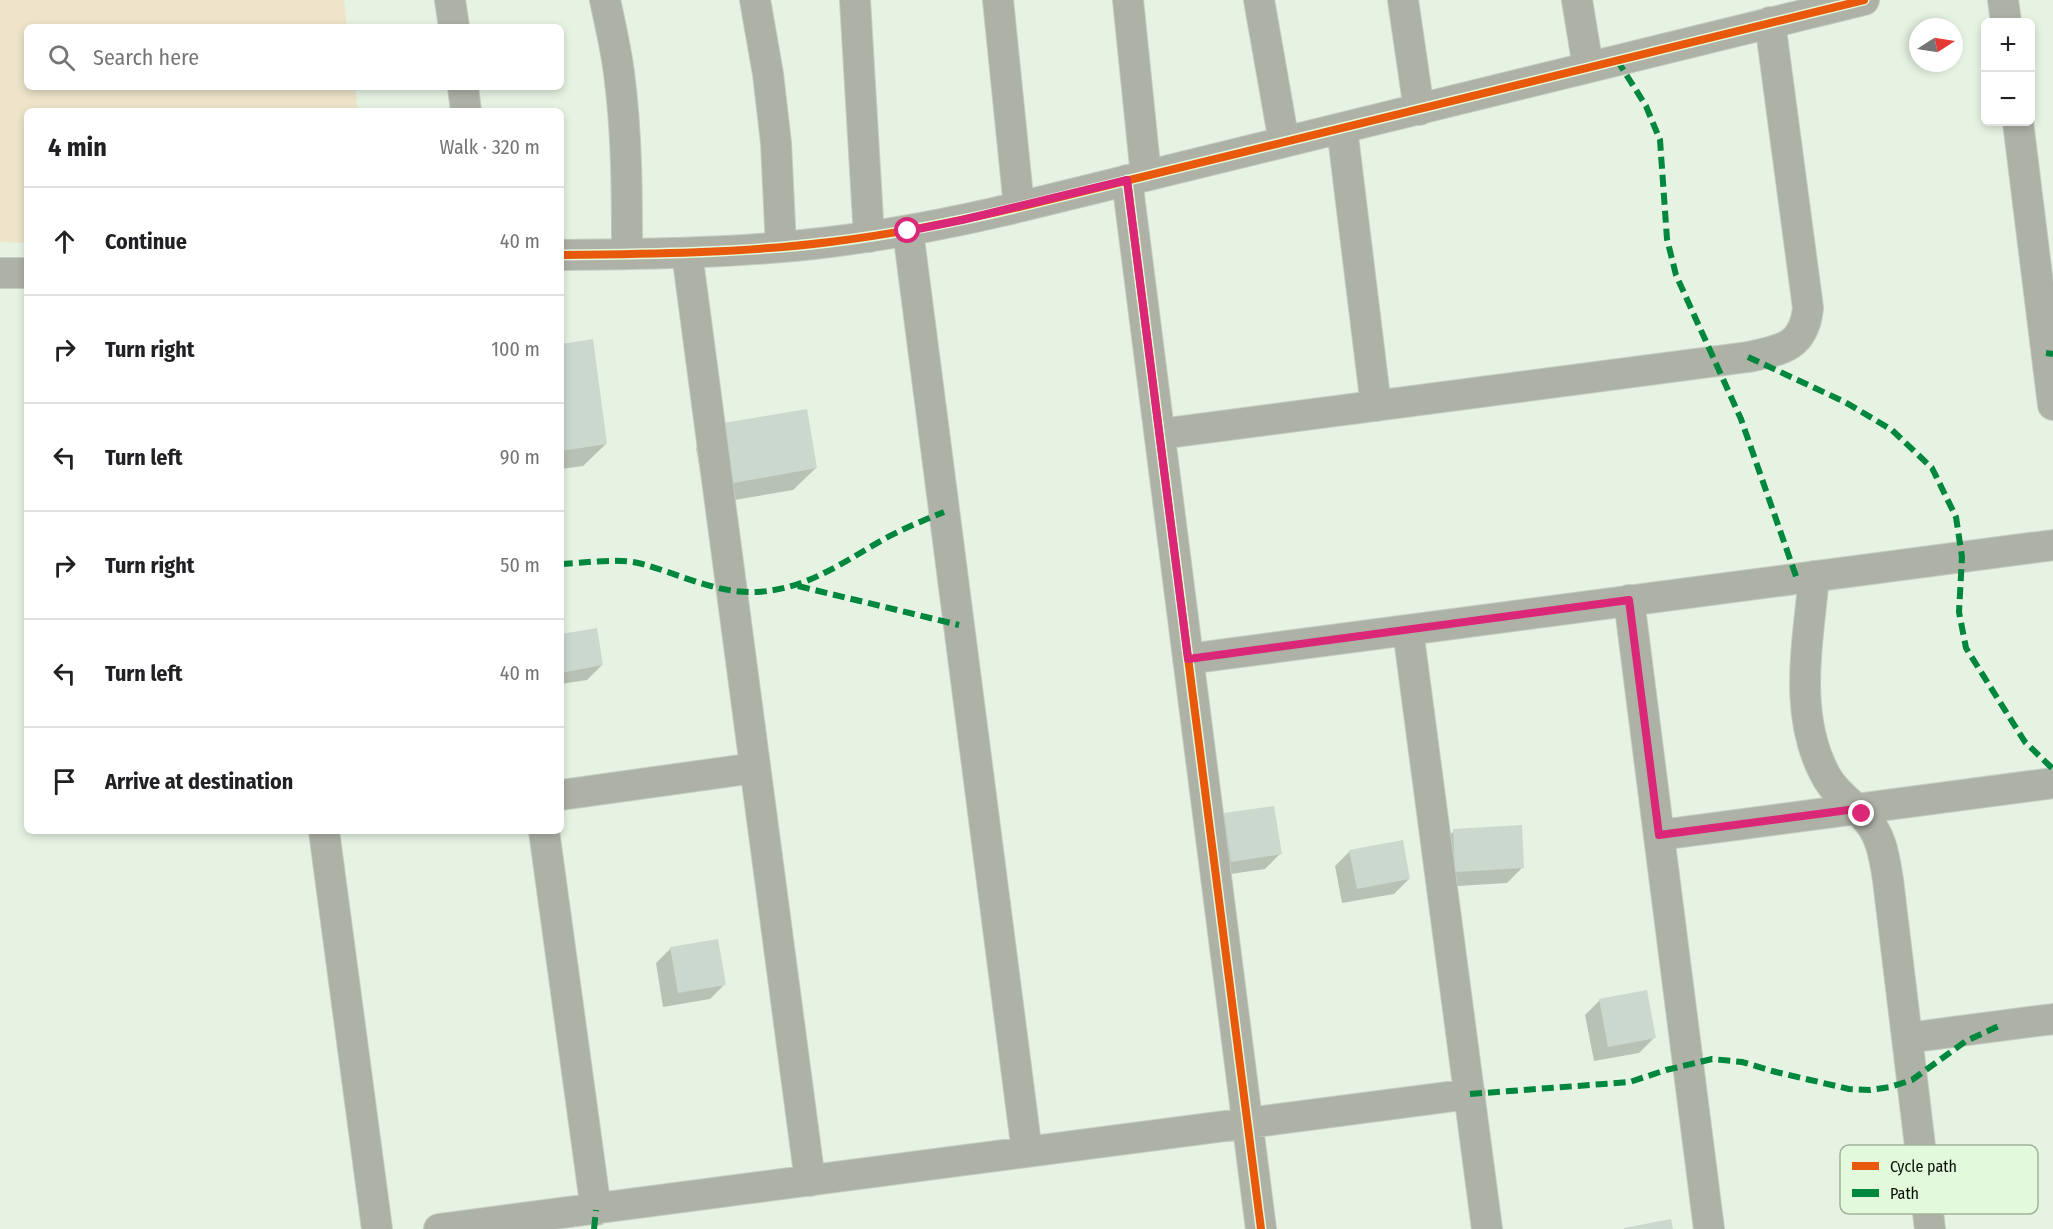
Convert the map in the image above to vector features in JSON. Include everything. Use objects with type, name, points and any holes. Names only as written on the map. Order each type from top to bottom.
[{"type":"street","points":[[450,0],[454,24]]},
{"type":"street","points":[[605,0],[619,72],[623,117],[627,182],[627,254]]},
{"type":"street","points":[[755,0],[768,74],[776,143],[781,247]]},
{"type":"street","points":[[855,0],[869,237]]},
{"type":"street","points":[[998,0],[1018,207]]},
{"type":"street","points":[[1128,0],[1137,178],[1160,434],[1261,1229]]},
{"type":"street","points":[[1259,0],[1284,142]]},
{"type":"street","points":[[1403,0],[1419,110]]},
{"type":"street","points":[[1577,0],[1588,67]]},
{"type":"street","points":[[564,255],[781,247],[908,231],[1018,207],[1864,0]]},
{"type":"street","points":[[2003,0],[2005,18]]},
{"type":"street","points":[[1160,434],[1748,357],[1780,350],[1797,340],[1807,324],[1808,308],[1770,22]]},
{"type":"street","points":[[463,90],[466,108]]},
{"type":"street","points":[[2018,126],[2053,405]]},
{"type":"street","points":[[1342,128],[1376,406]]},
{"type":"street","points":[[908,231],[1027,1152]]},
{"type":"street","points":[[687,252],[810,1181]]},
{"type":"street","points":[[0,273],[24,273]]},
{"type":"street","points":[[1188,659],[2053,545]]},
{"type":"street","points":[[1814,576],[1805,680],[1805,705],[1809,731],[1815,753],[1827,778],[1837,793],[1874,828],[1883,849],[1920,1145]]},
{"type":"street","points":[[1629,600],[1709,1229]]},
{"type":"street","points":[[1408,630],[1487,1229]]},
{"type":"street","points":[[564,795],[755,768]]},
{"type":"street","points":[[1659,835],[2053,783]]},
{"type":"street","points":[[324,834],[376,1229]]},
{"type":"street","points":[[544,834],[596,1210]]},
{"type":"street","points":[[1907,1038],[2053,1019]]},
{"type":"street","points":[[439,1229],[1470,1094]]},
{"type":"street","points":[[1928,1214],[1930,1229]]},
{"type":"shaded area","points":[[0,0],[344,0],[347,24],[24,24],[24,90],[355,90],[358,108],[24,108],[24,243],[0,242]]},
{"type":"building","points":[[593,339],[607,444],[564,451],[564,344]]},
{"type":"building","points":[[807,409],[817,468],[728,484],[717,424]]},
{"type":"building","points":[[597,628],[603,665],[564,672],[564,634]]},
{"type":"building","points":[[1274,806],[1282,854],[1231,862],[1224,813]]},
{"type":"building","points":[[1522,825],[1524,868],[1455,872],[1453,829]]},
{"type":"building","points":[[1403,840],[1410,879],[1357,889],[1349,850]]},
{"type":"building","points":[[718,939],[726,985],[678,993],[670,947]]},
{"type":"building","points":[[1647,990],[1656,1038],[1608,1047],[1599,999]]},
{"type":"building","points":[[1671,1219],[1673,1229],[1624,1229],[1624,1228]]},
{"type":"marked path","points":[[1617,60],[1646,106],[1660,140],[1667,239],[1676,275],[1741,419],[1797,579]]},
{"type":"marked path","points":[[2046,353],[2053,354]]},
{"type":"marked path","points":[[1748,357],[1845,402],[1892,430],[1932,468],[1956,517],[1962,557],[1959,612],[1966,648],[2025,742],[2053,769]]},
{"type":"marked path","points":[[564,564],[610,561],[638,563],[727,590],[742,592],[775,590],[809,580],[893,534],[944,512]]},
{"type":"marked path","points":[[798,586],[959,625]]},
{"type":"marked path","points":[[1470,1094],[1630,1082],[1666,1070],[1712,1059],[1742,1062],[1849,1089],[1869,1090],[1890,1087],[1912,1080],[1966,1041],[1999,1026]]},
{"type":"marked path","points":[[594,1229],[596,1210]]},
{"type":"cycle path","points":[[564,255],[763,249],[854,239],[948,223],[1864,0]]},
{"type":"cycle path","points":[[1127,180],[1261,1229]]},
{"type":"route","points":[[908,231],[1127,180],[1188,659],[1629,600],[1659,835],[1856,809],[1862,814]]}]
